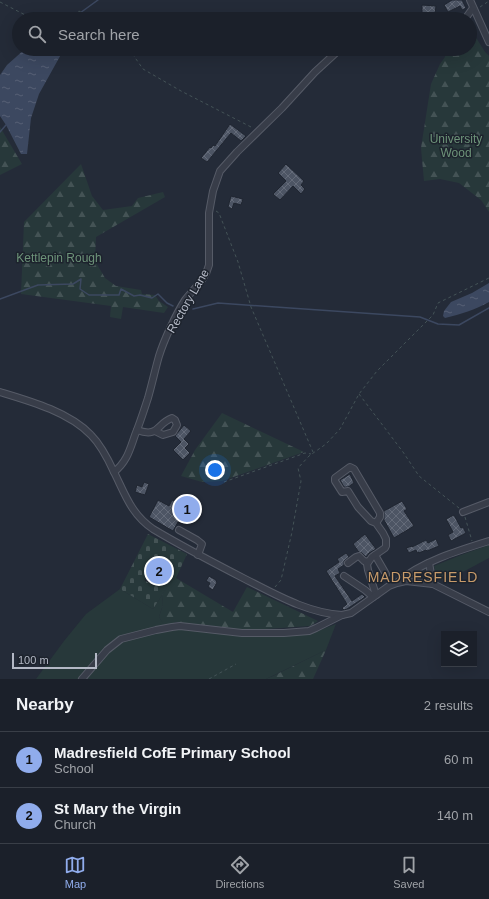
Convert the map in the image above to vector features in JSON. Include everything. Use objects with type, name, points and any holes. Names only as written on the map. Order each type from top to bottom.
[{"type":"street","points":[[470,0],[475,12]]},
{"type":"street","points":[[471,12],[474,9]]},
{"type":"street","points":[[477,16],[489,42]]},
{"type":"street","name":"Rectory Lane","points":[[114,472],[124,462],[137,430],[149,396],[159,354],[169,332],[185,301],[203,280],[207,272],[209,265],[209,213],[213,191],[220,171],[228,161],[332,56]]},
{"type":"street","points":[[0,392],[23,399],[62,415],[85,430],[96,441],[105,454],[130,506],[143,521],[157,532],[198,555],[271,592],[326,614],[342,615]]},
{"type":"street","points":[[137,430],[150,433],[155,431]]},
{"type":"street","points":[[374,596],[368,570],[368,562],[385,548],[386,539],[376,523],[371,521],[358,507],[348,491],[342,492],[335,481],[335,478],[350,467],[354,469],[380,513],[380,517],[376,523]]},
{"type":"street","points":[[463,512],[489,502]]},
{"type":"street","points":[[179,530],[202,544],[198,555]]},
{"type":"street","points":[[397,583],[405,576],[429,563],[489,541]]},
{"type":"street","points":[[375,555],[386,574]]},
{"type":"street","points":[[348,563],[359,556],[364,561],[368,562]]},
{"type":"street","points":[[429,563],[433,584]]},
{"type":"street","points":[[344,576],[374,596]]},
{"type":"street","points":[[82,679],[107,650],[121,640],[172,626],[242,633],[309,631],[342,615],[351,613],[389,586],[406,581],[433,584],[489,612]]},
{"type":"path","points":[[474,9],[488,2],[486,0]]},
{"type":"path","points":[[0,2],[19,12]]},
{"type":"path","points":[[134,56],[143,69],[180,91],[259,131]]},
{"type":"path","points":[[210,206],[219,213],[238,262],[250,307],[313,453]]},
{"type":"path","points":[[271,592],[281,580],[292,532],[301,481],[298,468],[313,453],[326,444],[340,429],[359,394],[377,371],[433,315],[438,303],[489,278]]},
{"type":"path","points":[[359,394],[403,452],[419,476],[463,510],[474,546]]},
{"type":"path","points":[[224,482],[305,453],[313,453]]},
{"type":"path","points":[[209,679],[236,664]]},
{"type":"green space","name":"University Wood","points":[[477,39],[489,56],[489,212],[481,200],[459,183],[440,179],[424,181],[421,148],[431,84],[440,64],[445,57],[477,56]]},
{"type":"green space","points":[[0,127],[22,164],[0,175]]},
{"type":"green space","name":"Kettlepin Rough","points":[[81,164],[92,196],[103,210],[132,206],[138,198],[163,192],[165,197],[96,237],[95,261],[105,278],[116,286],[141,290],[142,294],[155,295],[159,301],[168,307],[164,313],[123,307],[121,319],[110,317],[111,306],[21,294],[24,222]]},
{"type":"green space","points":[[222,413],[304,452],[222,481],[202,482],[181,476],[195,450]]},
{"type":"green space","points":[[148,534],[187,554],[176,578],[173,578],[153,609],[120,589]]},
{"type":"green space","points":[[489,545],[489,558],[446,581],[437,579],[434,566]]},
{"type":"green space","points":[[173,577],[233,612],[247,587],[318,621],[310,626],[249,630],[176,622],[165,626],[159,617],[163,605],[162,595]]},
{"type":"green space","points":[[120,589],[153,609],[162,595],[163,605],[159,617],[164,624],[166,632],[179,629],[219,634],[307,635],[336,624],[326,650],[266,679],[36,679],[86,614]]},
{"type":"green space","points":[[326,650],[313,679],[266,679],[273,676]]},
{"type":"water","points":[[17,56],[60,56],[39,94],[31,118],[27,154],[21,154],[0,116],[0,75],[7,65]]},
{"type":"water","points":[[489,283],[489,302],[462,313],[445,318],[443,316],[444,311],[451,302],[472,293]]},
{"type":"building","points":[[452,0],[462,0],[466,8],[462,10],[460,6],[448,12],[444,5]]},
{"type":"building","points":[[422,5],[436,6],[435,12],[422,12]]},
{"type":"building","points":[[230,124],[246,136],[241,141],[231,133],[207,162],[201,158],[210,147],[211,148],[213,145],[215,146]]},
{"type":"building","points":[[286,164],[304,181],[301,185],[305,189],[301,194],[293,186],[280,200],[273,194],[286,181],[278,173]]},
{"type":"building","points":[[231,196],[243,199],[241,205],[234,203],[232,209],[228,207]]},
{"type":"building","points":[[184,425],[191,431],[184,439],[189,444],[185,448],[190,453],[183,460],[173,450],[181,442],[175,436]]},
{"type":"building","points":[[350,474],[354,483],[348,487],[344,487],[340,480]]},
{"type":"building","points":[[144,482],[149,484],[145,495],[135,492],[137,485],[142,487]]},
{"type":"building","points":[[158,500],[169,506],[172,500],[186,508],[173,531],[149,517]]},
{"type":"building","points":[[402,501],[407,509],[404,511],[414,526],[394,538],[384,520],[384,511]]},
{"type":"building","points":[[454,515],[461,528],[463,527],[466,533],[451,541],[448,535],[453,532],[446,519]]},
{"type":"building","points":[[365,534],[376,549],[369,553],[366,557],[359,552],[353,544]]},
{"type":"building","points":[[436,539],[439,546],[427,551],[417,553],[416,550],[409,553],[406,548],[412,547],[426,540],[428,543]]},
{"type":"building","points":[[346,553],[349,557],[344,561],[344,565],[338,569],[340,573],[335,576],[352,601],[362,594],[365,597],[344,610],[342,608],[347,604],[326,571],[339,562],[337,559]]},
{"type":"building","points":[[156,561],[170,568],[165,576],[160,574],[154,585],[145,580]]},
{"type":"building","points":[[209,576],[217,582],[213,590],[208,587],[210,583],[206,581]]},
{"type":"waterway","points":[[81,12],[98,0]]},
{"type":"waterway","points":[[0,132],[6,125]]},
{"type":"waterway","points":[[0,299],[38,285],[73,284],[81,279],[80,289],[89,295],[119,295],[121,289],[134,296],[140,295],[152,298],[158,294],[167,303],[173,306]]},
{"type":"waterway","points":[[193,309],[218,303],[420,317],[438,324],[459,325],[489,308]]},
{"type":"place","name":"Madresfield CofE Primary School","points":[[187,509]]},
{"type":"place","name":"St Mary the Virgin","points":[[159,571]]},
{"type":"district","name":"MADRESFIELD","points":[[423,577]]}]
